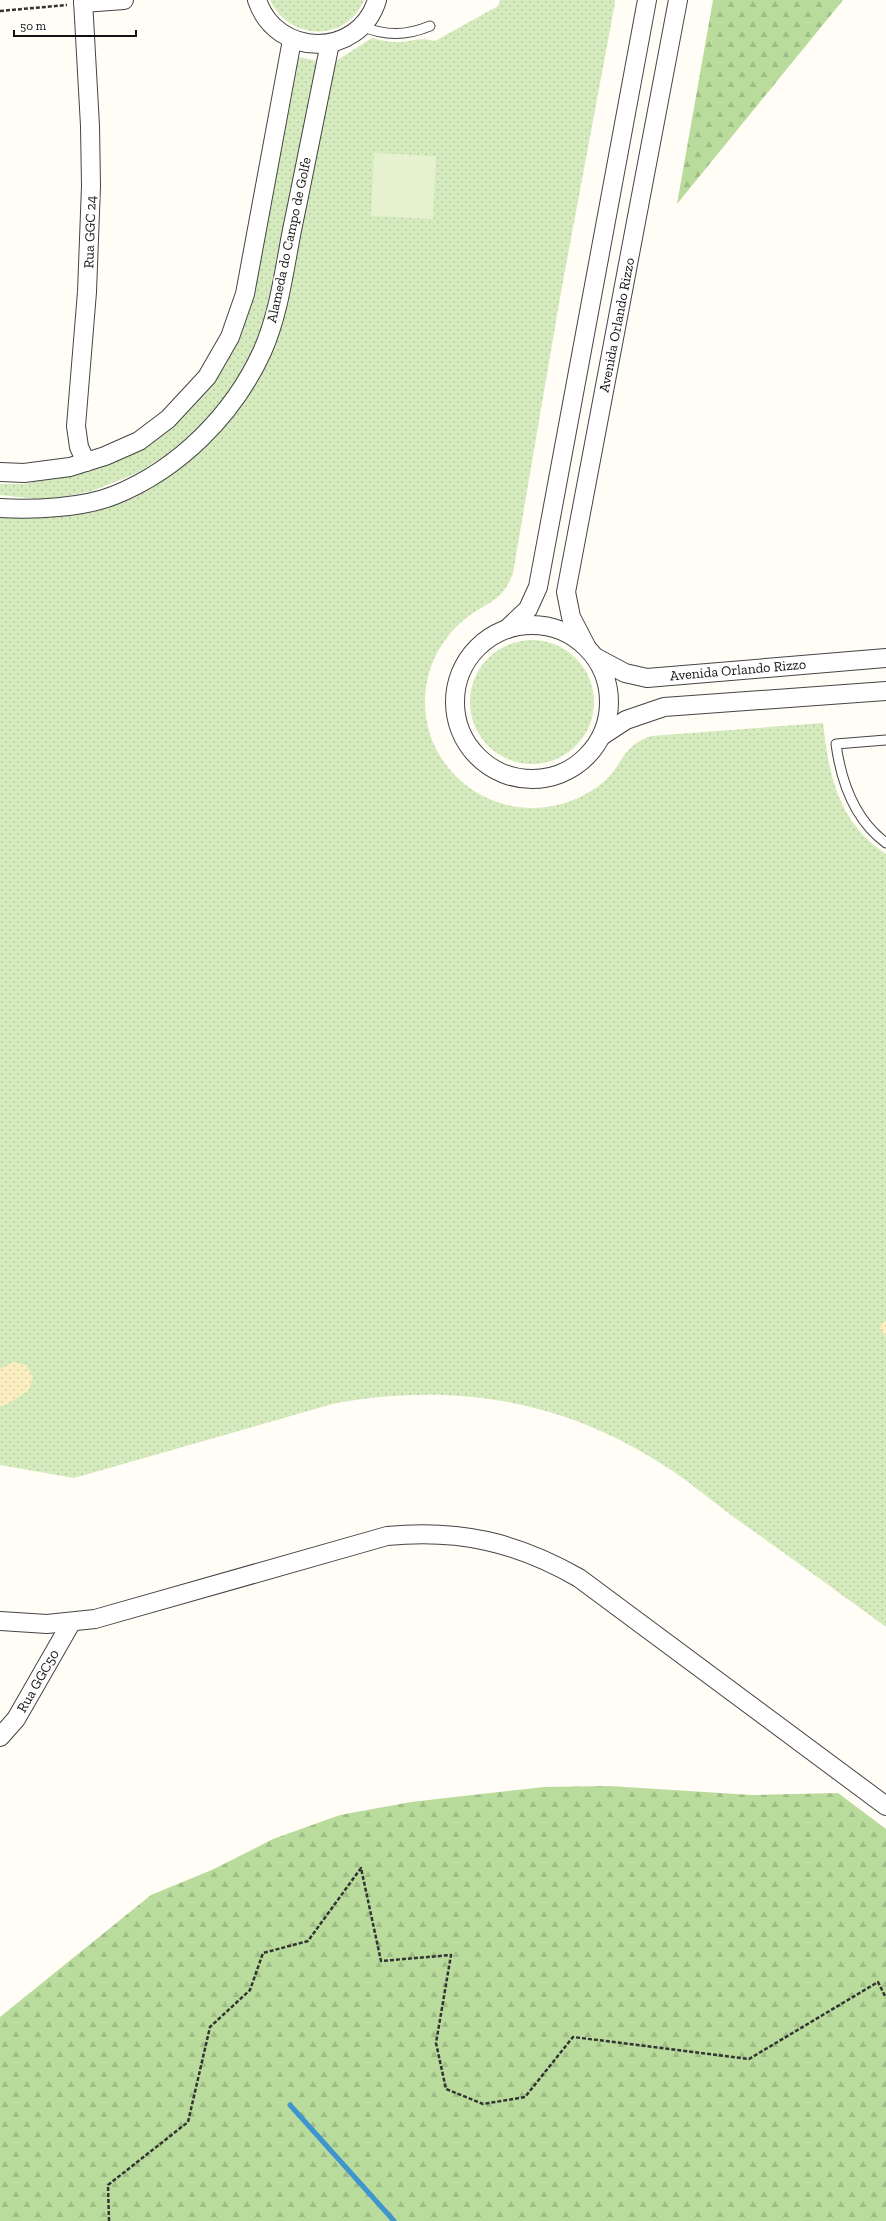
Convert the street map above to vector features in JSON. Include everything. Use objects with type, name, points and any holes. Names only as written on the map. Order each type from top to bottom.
[{"type":"street","points":[[83,2],[124,0]]},
{"type":"street","points":[[257,0],[266,17],[273,26],[292,40],[318,44],[330,43],[352,34],[369,17],[377,0]]},
{"type":"street","name":"Avenida Orlando Rizzo","points":[[507,629],[528,609],[538,587],[647,0]]},
{"type":"street","name":"Avenida Orlando Rizzo","points":[[678,0],[566,592],[571,617],[590,652],[625,673],[647,678],[886,658]]},
{"type":"street","name":"Rua GGC 24","points":[[83,2],[91,186],[88,284],[76,426],[79,447],[86,462]]},
{"type":"street","points":[[0,472],[24,473],[70,467],[139,441],[168,419],[207,376],[230,337],[244,294],[292,40]]},
{"type":"street","name":"Alameda do Campo de Golfe","points":[[0,508],[22,510],[70,506],[114,496],[154,476],[195,443],[235,401],[262,352],[278,301],[330,43]]},
{"type":"street","points":[[535,625],[549,627],[569,634],[590,652],[602,669],[609,695],[610,709],[603,734],[587,756],[577,765],[553,776],[538,779],[508,776],[482,760],[472,749],[458,723],[456,693],[459,678],[473,652],[483,642],[507,629],[535,625]]},
{"type":"street","points":[[603,734],[626,720],[664,707],[886,691]]},
{"type":"street","points":[[0,1621],[46,1624],[71,1622],[120,1613],[387,1536],[435,1534],[483,1539],[532,1554],[579,1578],[886,1806]]},
{"type":"street","name":"Rua GGC50","points":[[0,1737],[16,1719],[71,1622]]},
{"type":"lane","points":[[361,26],[372,31],[394,34],[406,34],[430,26]]},
{"type":"lane","points":[[886,740],[836,744],[843,779],[849,795],[870,827],[886,843]]},
{"type":"path","points":[[0,11],[48,8],[83,2]]},
{"type":"path","points":[[109,2221],[108,2185],[188,2122],[210,2027],[250,1990],[263,1953],[308,1941],[361,1868],[381,1961],[451,1955],[436,2043],[446,2089],[483,2104],[525,2098],[573,2037],[749,2059],[878,1982],[886,1998]]},
{"type":"green space","points":[[270,0],[364,0],[356,14],[344,24],[331,30],[317,32],[303,29],[290,23],[279,14]]},
{"type":"green space","points":[[500,0],[615,0],[615,3],[561,292],[513,573],[509,583],[499,596],[473,613],[456,627],[444,641],[435,657],[430,669],[425,694],[425,707],[430,733],[440,756],[455,776],[474,791],[494,801],[516,807],[539,808],[562,804],[584,795],[605,781],[634,745],[651,736],[823,723],[825,743],[833,779],[839,796],[857,827],[870,841],[886,854],[886,1627],[735,1518],[684,1479],[652,1458],[615,1438],[577,1421],[539,1409],[500,1400],[460,1396],[419,1395],[378,1397],[336,1403],[74,1478],[0,1465],[0,518],[36,518],[62,515],[159,480],[275,343],[289,292],[333,63],[372,38],[393,42],[405,42],[421,39],[435,41],[498,6]]},
{"type":"green space","points":[[713,0],[843,0],[677,204]]},
{"type":"green space","points":[[294,56],[317,61],[272,296],[258,340],[237,382],[209,419],[175,450],[135,474],[92,491],[47,500],[0,495],[0,484],[25,484],[118,459],[227,355]]},
{"type":"green space","points":[[374,153],[436,156],[433,219],[371,216]]},
{"type":"green space","points":[[538,640],[556,644],[567,650],[580,662],[590,678],[594,702],[590,726],[584,737],[572,750],[550,762],[526,764],[508,760],[497,754],[484,742],[472,720],[470,696],[474,678],[480,667],[492,654],[514,642]]},
{"type":"green space","points":[[609,1786],[752,1795],[838,1793],[886,1829],[886,2221],[0,2221],[0,2017],[151,1895],[214,1869],[273,1839],[340,1815],[411,1802],[544,1787]]},
{"type":"sand","points":[[886,1320],[886,1337],[880,1329],[881,1324]]},
{"type":"sand","points":[[13,1362],[26,1365],[33,1377],[29,1390],[6,1405],[0,1406],[0,1369]]},
{"type":"waterway","points":[[290,2105],[394,2221]]}]
